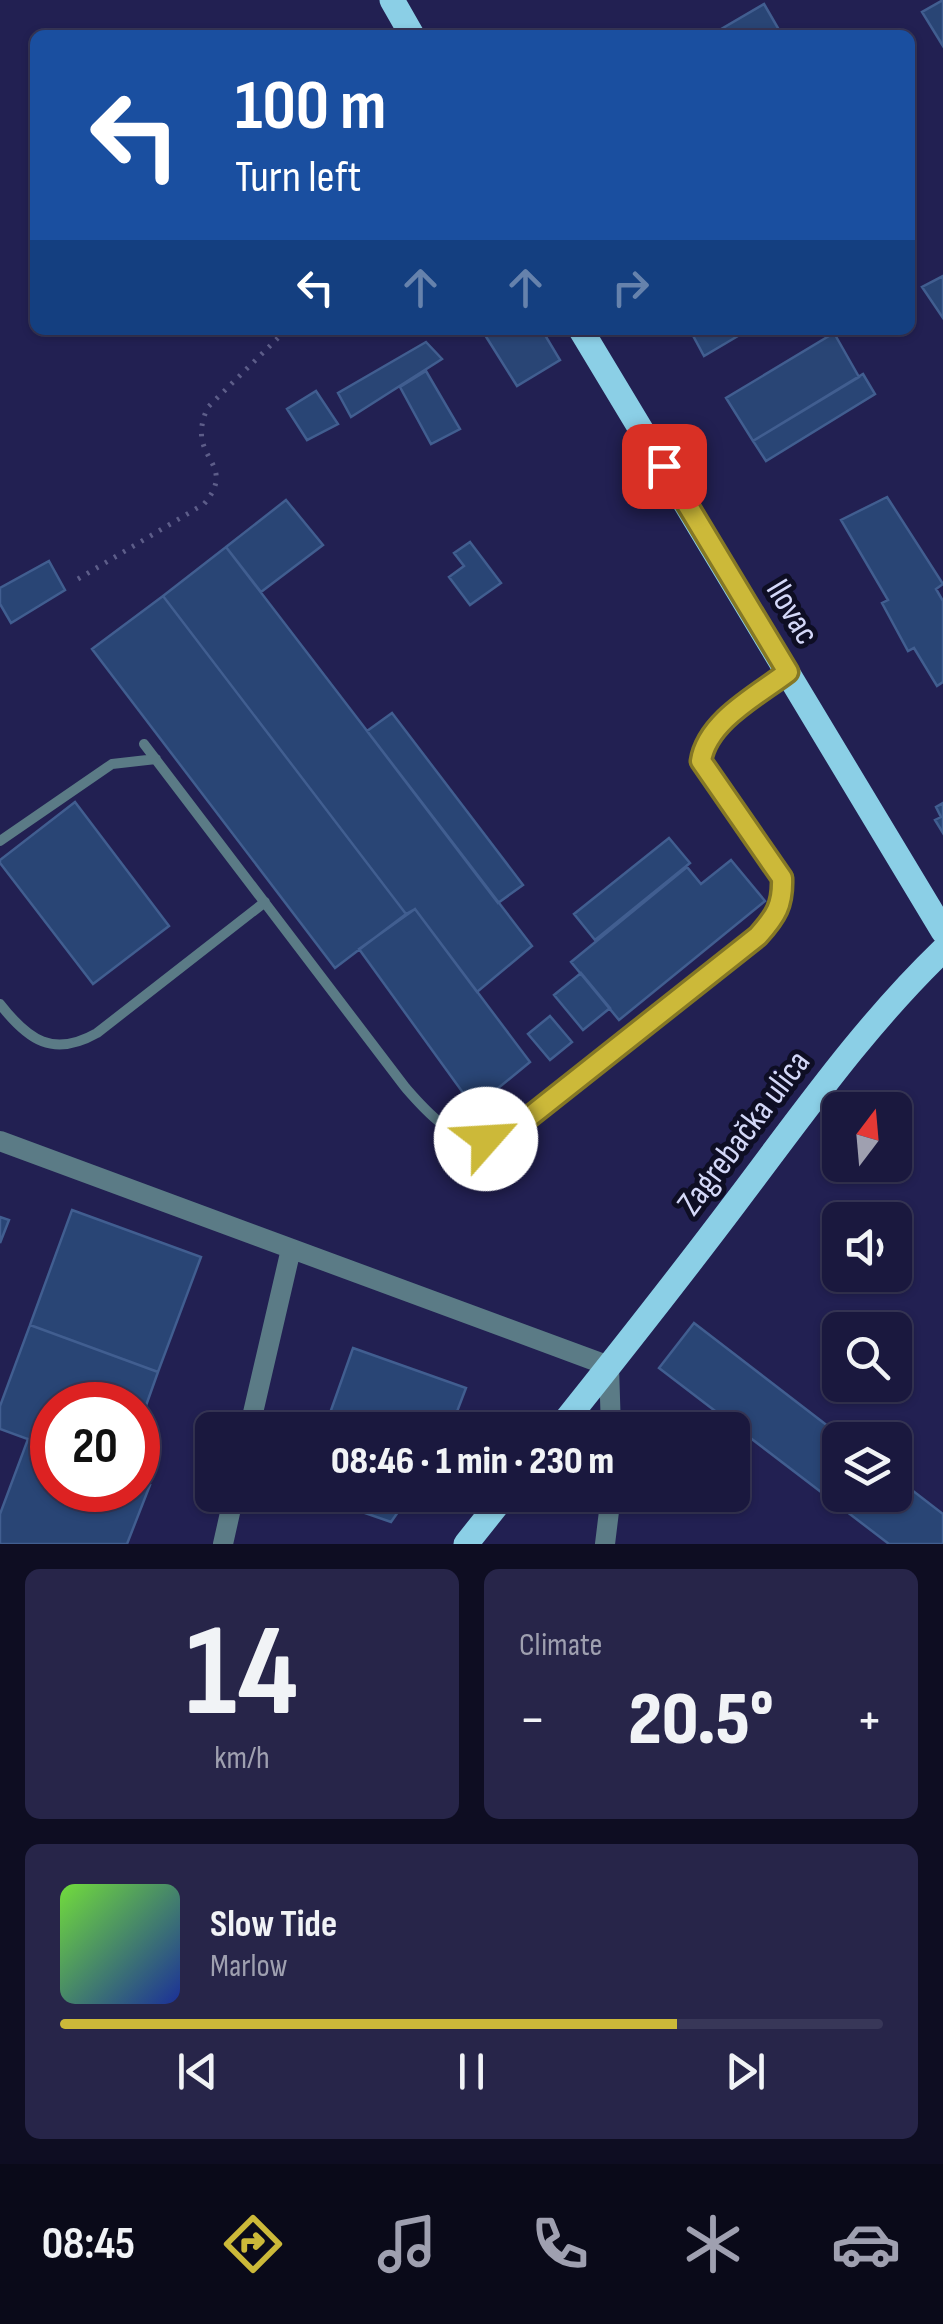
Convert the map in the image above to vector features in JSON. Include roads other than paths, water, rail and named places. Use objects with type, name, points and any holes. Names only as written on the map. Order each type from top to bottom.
[{"type":"main road","points":[[392,0],[409,30]]},
{"type":"main road","name":"Ilovac","points":[[584,335],[943,930]]},
{"type":"main road","name":"Zagrebačka ulica","points":[[572,1412],[835,1069],[943,950]]},
{"type":"main road","points":[[466,1544],[492,1512]]},
{"type":"street","points":[[0,1142],[609,1366],[610,1412]]},
{"type":"street","points":[[253,1412],[292,1249]]},
{"type":"street","points":[[223,1544],[230,1512]]},
{"type":"street","points":[[606,1544],[609,1512]]},
{"type":"lane","points":[[144,744],[405,1087],[436,1121],[463,1134],[486,1139],[518,1126],[758,936],[778,914],[782,878],[701,761],[703,747],[714,730],[788,672]]},
{"type":"lane","points":[[0,841],[112,764],[156,759]]},
{"type":"lane","points":[[0,1004],[28,1036],[53,1044],[79,1043],[97,1034],[265,902]]}]
